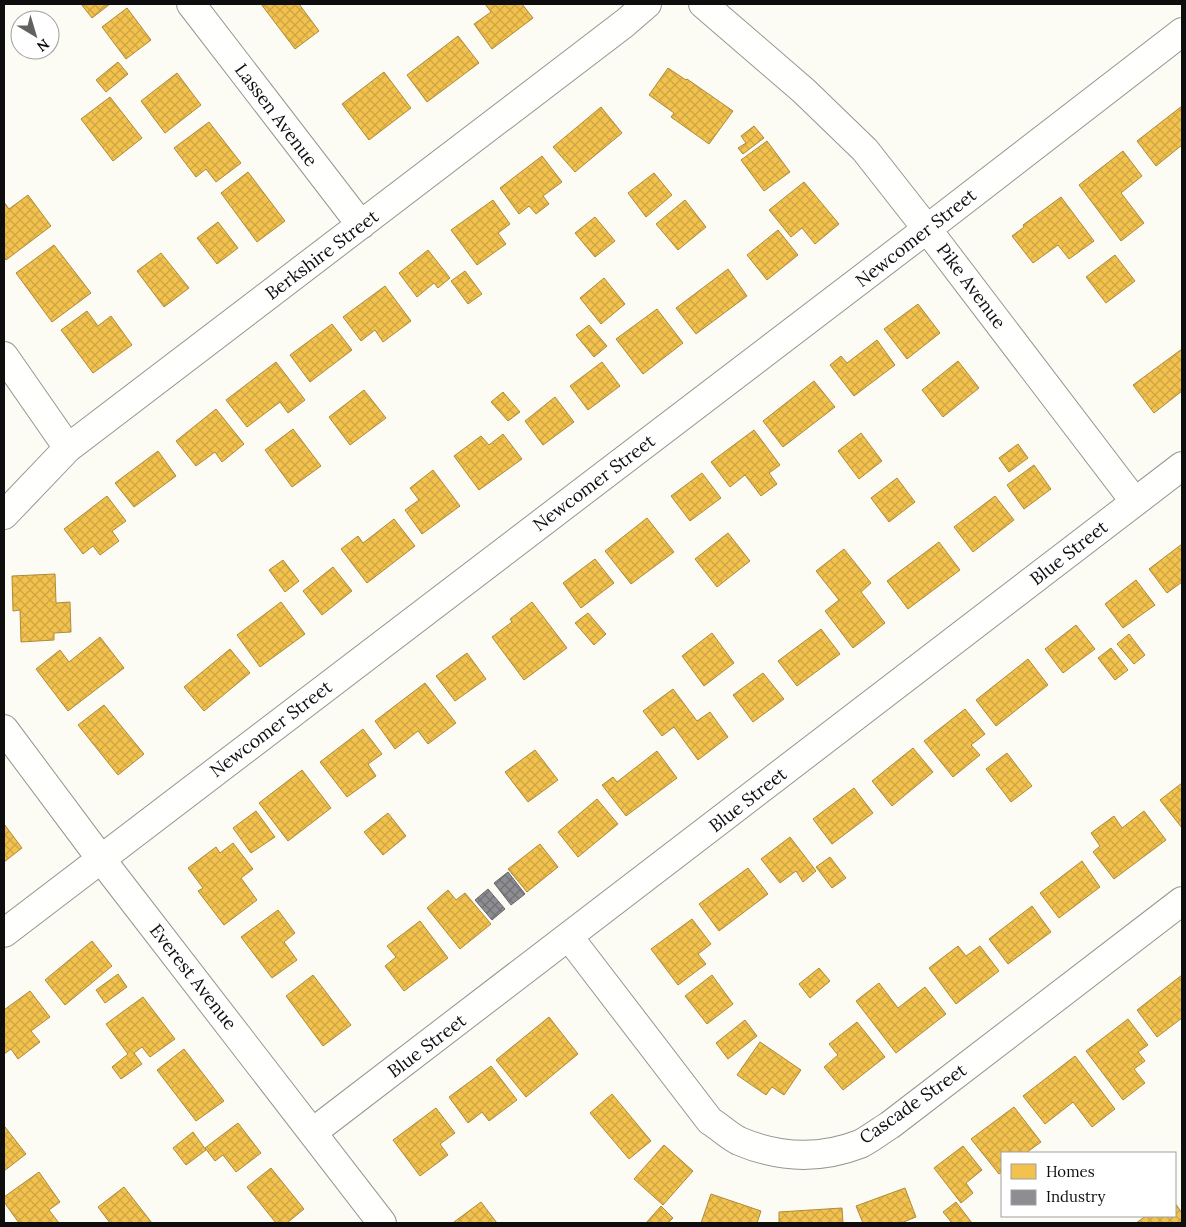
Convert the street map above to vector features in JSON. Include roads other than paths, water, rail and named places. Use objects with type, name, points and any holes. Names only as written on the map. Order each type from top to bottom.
[{"type":"street","name":"Lassen Avenue","points":[[191,4],[361,226]]},
{"type":"street","name":"Berkshire Street","points":[[4,515],[68,448],[361,226],[625,23],[647,4]]},
{"type":"street","name":"Pike Avenue","points":[[703,4],[804,91],[865,150],[928,229],[1136,502]]},
{"type":"street","name":"Newcomer Street","points":[[4,933],[928,229],[1182,32]]},
{"type":"street","points":[[4,356],[68,448]]},
{"type":"street","name":"Blue Street","points":[[313,1132],[1182,466]]},
{"type":"street","name":"Everest Avenue","points":[[4,729],[382,1223]]},
{"type":"street","name":"Cascade Street","points":[[569,937],[710,1121],[738,1140],[766,1150],[798,1156],[829,1154],[862,1143],[890,1125],[1182,901]]}]
